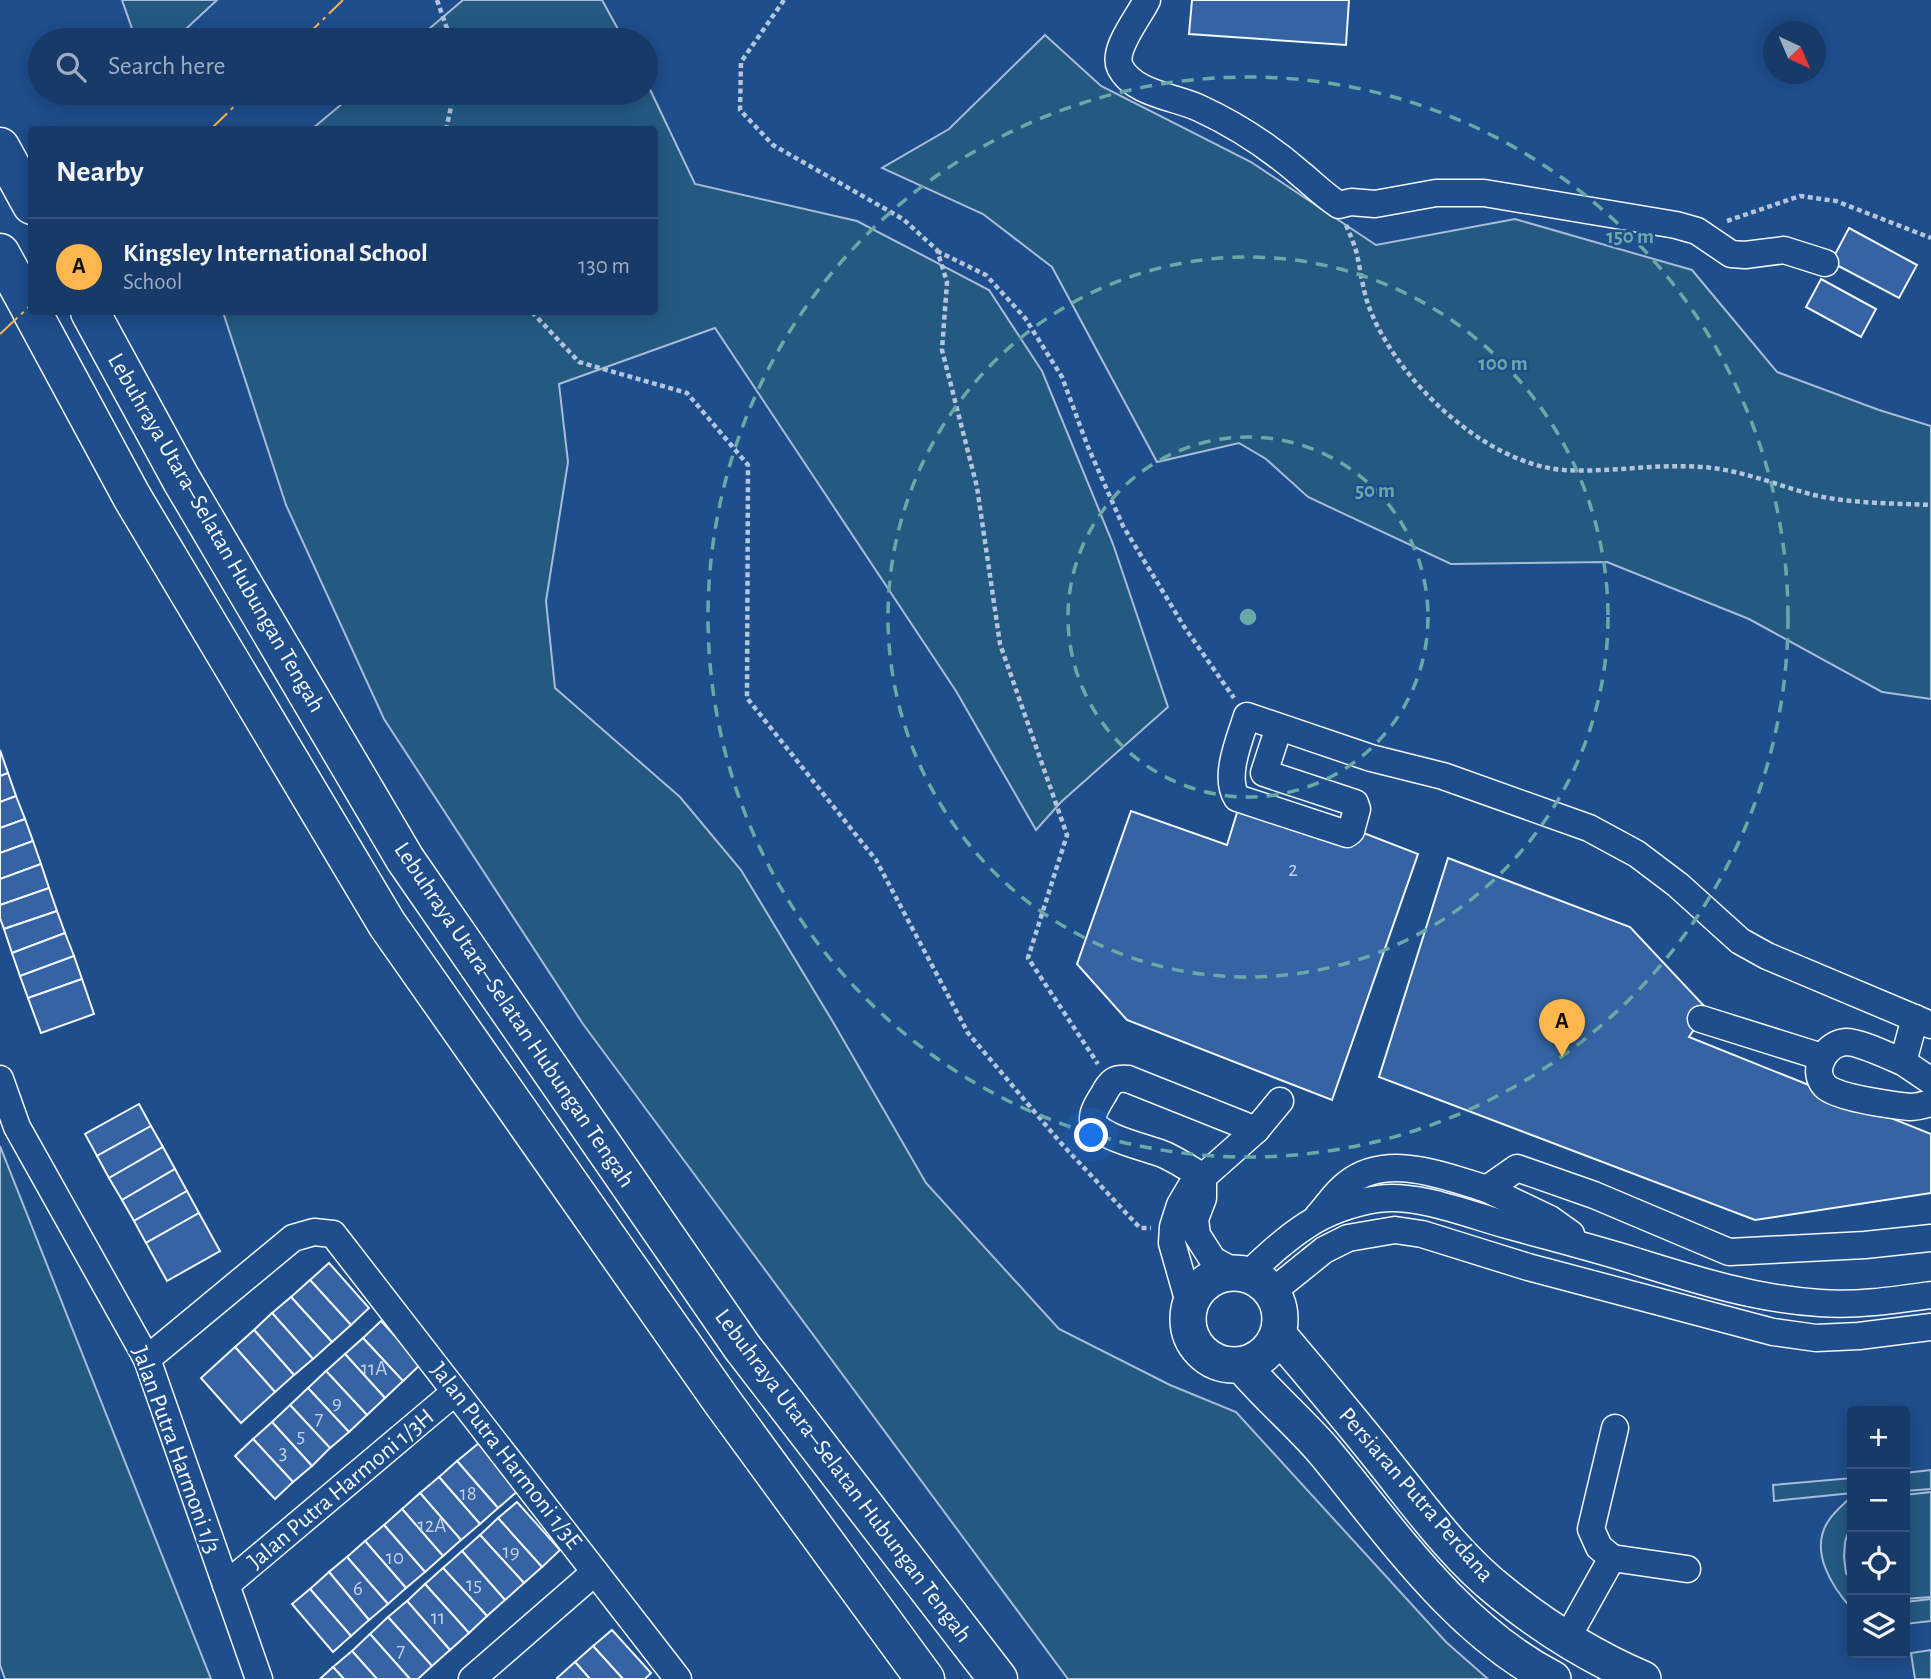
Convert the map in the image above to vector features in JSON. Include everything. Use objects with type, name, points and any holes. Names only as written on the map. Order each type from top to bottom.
[{"type":"highway","points":[[0,147],[28,198]]},
{"type":"highway","name":"Lebuhraya Utara–Selatan Hubungan Tengah","points":[[0,253],[28,304]]},
{"type":"highway","name":"Lebuhraya Utara–Selatan Hubungan Tengah","points":[[34,315],[132,497],[387,924],[721,1400],[925,1679]]},
{"type":"highway","name":"Lebuhraya Utara–Selatan Hubungan Tengah","points":[[92,315],[181,479],[405,859],[742,1347],[998,1679]]},
{"type":"main road","points":[[1212,1278],[1252,1279],[1280,1312],[1278,1334],[1264,1354],[1242,1365],[1227,1365],[1212,1360],[1199,1350],[1191,1336],[1188,1321],[1190,1306],[1195,1294],[1212,1278]]},
{"type":"main road","name":"Persiaran Putra Perdana","points":[[1278,1334],[1475,1569],[1501,1593],[1566,1640],[1600,1660],[1643,1679]]},
{"type":"main road","name":"Persiaran Putra Perdana","points":[[1242,1365],[1298,1422],[1418,1566],[1492,1639],[1553,1679]]},
{"type":"street","points":[[1147,0],[1126,34],[1119,53],[1119,66],[1125,74],[1136,84],[1225,119],[1279,157],[1339,205],[1350,202],[1375,204],[1436,192],[1483,193],[1675,225],[1697,231],[1731,254],[1783,250],[1825,263]]},
{"type":"street","points":[[1232,762],[1355,803],[1357,809],[1352,831],[1347,834],[1237,798],[1233,793],[1232,762],[1247,716],[1371,758],[1443,776],[1588,828],[1637,854],[1740,941],[1767,956],[1923,1022],[1902,1062]]},
{"type":"street","points":[[1264,773],[1279,727]]},
{"type":"street","points":[[1701,1019],[1822,1057]]},
{"type":"street","points":[[1931,1081],[1902,1062],[1848,1042],[1835,1045],[1822,1057],[1819,1075],[1826,1087],[1842,1095],[1912,1107],[1931,1103]]},
{"type":"street","points":[[1203,1177],[1164,1155],[1106,1134],[1096,1126],[1093,1114],[1111,1082],[1118,1078],[1128,1079],[1256,1130]]},
{"type":"street","name":"Jalan Putra Harmoni 1/3","points":[[0,1079],[17,1127],[147,1359],[259,1679]]},
{"type":"street","points":[[1190,1306],[1172,1243],[1173,1227],[1185,1197],[1190,1188],[1256,1130],[1280,1101]]},
{"type":"street","points":[[1252,1279],[1286,1240],[1317,1217],[1347,1184],[1367,1173],[1390,1168],[1430,1172],[1487,1189],[1550,1219],[1589,1247]]},
{"type":"street","points":[[1487,1189],[1517,1168],[1594,1195],[1729,1252],[1865,1245],[1931,1238]]},
{"type":"street","points":[[1203,1177],[1203,1198],[1195,1219],[1197,1235],[1213,1260],[1252,1279],[1324,1251],[1348,1238],[1395,1230],[1422,1234],[1528,1266],[1773,1332],[1816,1338],[1931,1327]]},
{"type":"street","points":[[1317,1217],[1381,1199],[1416,1201],[1589,1247],[1693,1280],[1759,1295],[1821,1304],[1931,1295]]},
{"type":"street","name":"Jalan Putra Harmoni 1/3E","points":[[147,1359],[293,1238],[314,1232],[333,1234],[678,1679]]},
{"type":"street","name":"Jalan Putra Harmoni 1/3H","points":[[226,1585],[455,1392]]},
{"type":"street","points":[[1615,1428],[1591,1529],[1599,1547],[1612,1558],[1687,1569]]},
{"type":"street","points":[[1566,1640],[1612,1558]]},
{"type":"street","points":[[472,1679],[595,1572]]},
{"type":"path","points":[[437,0],[448,28]]},
{"type":"path","points":[[785,0],[741,62],[740,110],[773,145],[903,219],[937,250],[986,275],[1025,318],[1062,377],[1088,447],[1123,526],[1185,628],[1247,716]]},
{"type":"path","points":[[447,126],[451,105]]},
{"type":"path","points":[[1697,231],[1800,196],[1836,201],[1931,238]]},
{"type":"path","points":[[1339,205],[1357,252],[1369,307],[1389,347],[1412,378],[1445,412],[1479,439],[1517,458],[1562,470],[1662,465],[1713,468],[1812,494],[1862,502],[1931,505]]},
{"type":"path","points":[[937,250],[947,282],[942,350],[977,487],[1000,644],[1068,835],[1028,958],[1111,1082]]},
{"type":"path","points":[[535,315],[579,362],[687,393],[748,465],[747,698],[876,860],[968,1032],[1060,1142],[1140,1228],[1173,1227]]},
{"type":"shaded area","points":[[122,0],[217,0],[187,28],[132,28]]},
{"type":"shaded area","points":[[463,0],[602,0],[617,28],[430,28]]},
{"type":"shaded area","points":[[1045,35],[1101,86],[1251,162],[1376,245],[1515,219],[1692,270],[1777,372],[1879,410],[1931,426],[1931,699],[1882,692],[1749,619],[1607,562],[1451,564],[1308,497],[1266,459],[1239,443],[1157,462],[1052,267],[983,214],[882,168],[949,129]]},
{"type":"shaded area","points":[[341,105],[657,105],[695,184],[857,221],[989,290],[1042,371],[1113,544],[1168,707],[1061,802],[1036,830],[956,691],[715,328],[559,384],[568,462],[546,601],[555,688],[680,797],[741,870],[926,1183],[1059,1329],[1170,1385],[1236,1412],[1446,1642],[1488,1679],[1068,1679],[583,1024],[384,719],[286,505],[224,315],[658,315],[658,126],[316,126]]},
{"type":"shaded area","points":[[0,1146],[211,1679],[5,1679],[0,1665]]},
{"type":"shaded area","points":[[1931,1470],[1931,1489],[1910,1491],[1910,1472]]},
{"type":"shaded area","points":[[1847,1478],[1847,1494],[1774,1501],[1773,1485]]},
{"type":"shaded area","points":[[1931,1492],[1931,1597],[1910,1599],[1910,1494]]},
{"type":"shaded area","points":[[1847,1501],[1844,1557],[1847,1603],[1830,1579],[1822,1556],[1823,1532],[1837,1510]]},
{"type":"shaded area","points":[[1931,1599],[1931,1621],[1910,1623],[1910,1601]]},
{"type":"shaded area","points":[[1931,1650],[1931,1679],[1915,1679],[1911,1653]]},
{"type":"building","points":[[1192,0],[1349,0],[1346,45],[1189,34]]},
{"type":"building","points":[[1849,228],[1917,265],[1899,298],[1831,262]]},
{"type":"building","points":[[1821,279],[1876,309],[1861,337],[1806,307]]},
{"type":"building","points":[[0,750],[8,773],[0,776]]},
{"type":"building","points":[[8,773],[16,796],[0,802],[0,776]]},
{"type":"building","points":[[1245,787],[1418,854],[1332,1100],[1127,1020],[1077,964],[1131,811],[1227,845]]},
{"type":"building","points":[[16,796],[25,819],[0,828],[0,802]]},
{"type":"building","points":[[25,819],[33,841],[0,853],[0,828]]},
{"type":"building","points":[[33,841],[41,864],[0,879],[0,853]]},
{"type":"building","points":[[1448,858],[1630,927],[1707,1009],[1689,1037],[1931,1134],[1931,1193],[1755,1220],[1379,1077]]},
{"type":"building","points":[[41,864],[49,888],[0,905],[0,879]]},
{"type":"building","points":[[49,888],[57,911],[4,929],[0,918],[0,905]]},
{"type":"building","points":[[57,911],[65,933],[12,953],[4,929]]},
{"type":"building","points":[[65,933],[74,956],[20,976],[12,953]]},
{"type":"building","points":[[74,956],[82,979],[28,998],[20,976]]},
{"type":"building","points":[[82,979],[94,1014],[41,1033],[28,998]]},
{"type":"building","points":[[139,1104],[151,1126],[97,1156],[85,1134]]},
{"type":"building","points":[[151,1126],[163,1147],[109,1178],[97,1156]]},
{"type":"building","points":[[163,1147],[175,1169],[122,1200],[109,1178]]},
{"type":"building","points":[[175,1169],[187,1191],[134,1221],[122,1200]]},
{"type":"building","points":[[187,1191],[199,1213],[146,1243],[134,1221]]},
{"type":"building","points":[[199,1213],[220,1251],[167,1281],[146,1243]]},
{"type":"building","points":[[329,1263],[369,1308],[351,1325],[310,1280]]},
{"type":"building","points":[[310,1280],[351,1325],[332,1342],[291,1297]]},
{"type":"building","points":[[291,1297],[332,1342],[313,1359],[272,1313]]},
{"type":"building","points":[[272,1313],[313,1359],[294,1375],[254,1330]]},
{"type":"building","points":[[381,1321],[421,1364],[403,1381],[363,1338]]},
{"type":"building","points":[[254,1330],[294,1375],[275,1392],[235,1347]]},
{"type":"building","points":[[363,1338],[403,1381],[385,1398],[345,1354]]},
{"type":"building","points":[[235,1347],[275,1392],[241,1423],[201,1378]]},
{"type":"building","points":[[345,1354],[385,1398],[367,1415],[326,1371]]},
{"type":"building","points":[[326,1371],[367,1415],[349,1432],[308,1388]]},
{"type":"building","points":[[308,1388],[349,1432],[330,1448],[290,1405]]},
{"type":"building","points":[[290,1405],[330,1448],[312,1466],[272,1422]]},
{"type":"building","points":[[272,1422],[312,1466],[293,1482],[253,1439]]},
{"type":"building","points":[[253,1439],[293,1482],[275,1499],[235,1456]]},
{"type":"building","points":[[479,1443],[519,1490],[498,1508],[457,1461]]},
{"type":"building","points":[[457,1461],[498,1508],[480,1524],[439,1477]]},
{"type":"building","points":[[439,1477],[480,1524],[461,1540],[420,1493]]},
{"type":"building","points":[[420,1493],[461,1540],[443,1556],[402,1509]]},
{"type":"building","points":[[517,1502],[560,1550],[542,1567],[498,1518]]},
{"type":"building","points":[[402,1509],[443,1556],[425,1572],[384,1525]]},
{"type":"building","points":[[498,1518],[542,1567],[524,1583],[480,1535]]},
{"type":"building","points":[[384,1525],[425,1572],[406,1588],[365,1541]]},
{"type":"building","points":[[480,1535],[524,1583],[505,1600],[462,1551]]},
{"type":"building","points":[[365,1541],[406,1588],[388,1604],[347,1557]]},
{"type":"building","points":[[462,1551],[505,1600],[487,1616],[443,1568]]},
{"type":"building","points":[[347,1557],[388,1604],[369,1620],[329,1572]]},
{"type":"building","points":[[443,1568],[487,1616],[469,1633],[425,1584]]},
{"type":"building","points":[[329,1572],[369,1620],[351,1636],[310,1589]]},
{"type":"building","points":[[425,1584],[469,1633],[450,1650],[407,1601]]},
{"type":"building","points":[[310,1589],[351,1636],[333,1652],[292,1604]]},
{"type":"building","points":[[407,1601],[450,1650],[432,1666],[388,1617]]},
{"type":"building","points":[[388,1617],[432,1666],[418,1679],[410,1679],[370,1634]]},
{"type":"building","points":[[612,1630],[651,1673],[645,1679],[623,1679],[593,1646]]},
{"type":"building","points":[[370,1634],[410,1679],[377,1679],[352,1651]]},
{"type":"building","points":[[593,1646],[623,1679],[590,1679],[575,1662]]},
{"type":"building","points":[[352,1651],[377,1679],[344,1679],[333,1667]]},
{"type":"building","points":[[575,1662],[590,1679],[557,1678]]},
{"type":"building","points":[[333,1667],[344,1679],[320,1679]]},
{"type":"power","points":[[314,28],[343,0]]},
{"type":"power","points":[[214,126],[236,105]]},
{"type":"power","points":[[0,334],[28,308]]},
{"type":"place","name":"Kingsley International School","points":[[1562,1057]]}]
